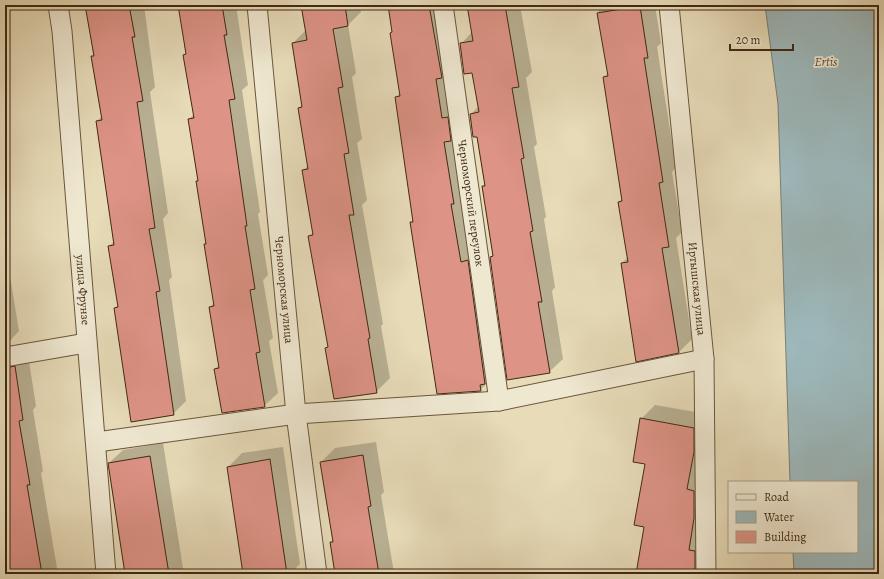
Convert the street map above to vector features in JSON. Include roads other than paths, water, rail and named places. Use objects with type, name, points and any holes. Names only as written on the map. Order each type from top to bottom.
[{"type":"street","name":"улица Фрунзе","points":[[58,5],[62,31],[86,343],[96,442],[106,574]]},
{"type":"street","name":"Черноморская улица","points":[[257,5],[296,414],[317,574]]},
{"type":"street","name":"Черноморский переулок","points":[[444,5],[499,401]]},
{"type":"street","name":"Иртышская улица","points":[[668,5],[704,359],[706,574]]},
{"type":"street","points":[[5,357],[86,343]]},
{"type":"street","points":[[96,442],[296,414],[499,401],[704,359]]},
{"type":"water","name":"Ertis","points":[[765,5],[879,5],[879,574],[794,574],[793,553],[858,553],[858,481],[790,481],[778,104]]}]
